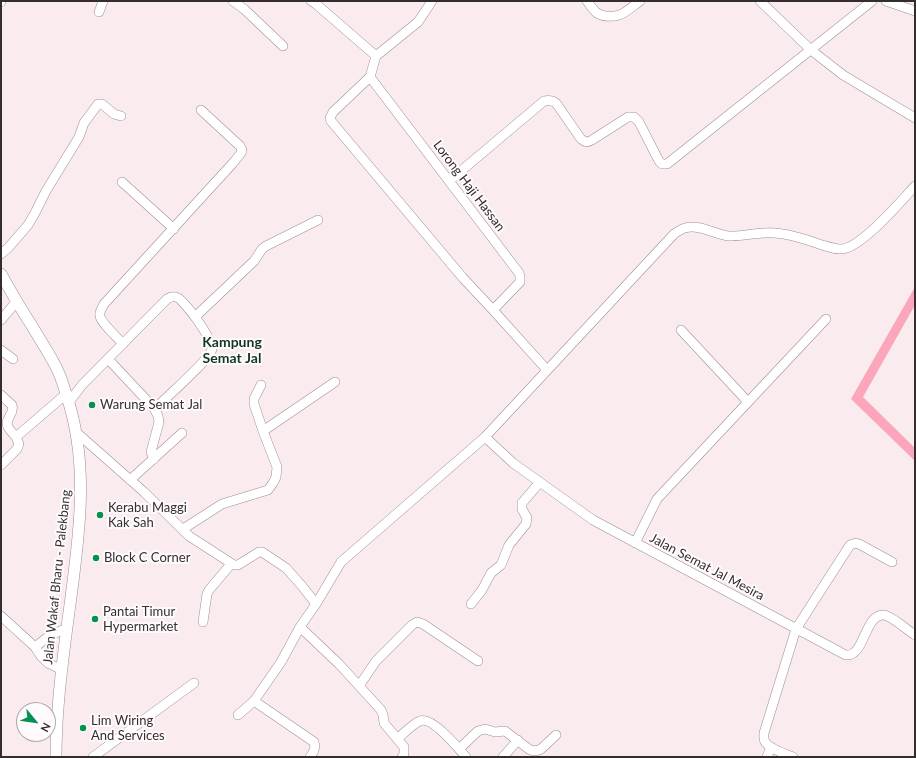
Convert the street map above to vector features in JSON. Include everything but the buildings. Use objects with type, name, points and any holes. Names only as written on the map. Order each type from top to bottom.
[{"type":"main road","name":"Jalan Wakaf Bharu - Palekbang","points":[[1,274],[54,363],[68,398],[76,432],[81,470],[81,500],[76,559],[57,716],[56,757]]},
{"type":"street","points":[[99,12],[103,1]]},
{"type":"street","points":[[233,1],[244,9],[283,46]]},
{"type":"street","points":[[311,1],[376,56]]},
{"type":"street","points":[[432,1],[418,22],[376,56],[370,77],[333,112],[330,118],[463,278],[547,370]]},
{"type":"street","points":[[587,1],[595,11],[602,16],[619,15],[640,1]]},
{"type":"street","points":[[760,1],[811,50],[843,75],[915,118]]},
{"type":"street","points":[[449,181],[544,101],[548,100],[556,103],[580,139],[586,142],[592,140],[628,117],[634,118],[639,122],[659,161],[662,164],[667,164],[872,1]]},
{"type":"street","points":[[886,1],[915,11]]},
{"type":"street","name":"Lorong Haji Hassan","points":[[370,77],[520,276],[520,282],[493,310]]},
{"type":"street","points":[[1,254],[28,225],[46,191],[79,137],[84,123],[98,104],[102,104],[114,114],[121,116]]},
{"type":"street","points":[[123,344],[102,321],[100,315],[104,304],[233,163],[242,150],[231,137],[201,110]]},
{"type":"street","points":[[122,182],[174,228]]},
{"type":"street","points":[[238,715],[254,701],[281,662],[300,627],[316,604],[341,562],[485,436],[674,234],[683,228],[695,227],[729,236],[774,232],[838,249],[845,249],[870,233],[915,186]]},
{"type":"street","points":[[195,317],[254,261],[262,249],[318,220]]},
{"type":"street","points":[[16,438],[68,398],[170,297],[177,297],[180,298],[195,317],[212,343],[213,348],[204,361],[154,408]]},
{"type":"street","points":[[1,320],[17,301]]},
{"type":"street","points":[[635,543],[657,499],[826,319]]},
{"type":"street","points":[[681,330],[748,402]]},
{"type":"street","points":[[1,350],[13,359]]},
{"type":"street","points":[[108,359],[154,408],[158,416],[159,422],[151,452],[154,459]]},
{"type":"street","points":[[263,431],[335,382]]},
{"type":"street","points":[[183,529],[222,504],[257,494],[268,490],[271,487],[276,477],[277,467],[254,404],[254,399],[261,385]]},
{"type":"street","points":[[1,395],[12,405],[13,411],[7,421],[7,424],[18,444],[17,449],[1,465]]},
{"type":"street","points":[[76,432],[144,492],[189,536],[231,564],[238,565],[259,552],[262,552],[286,568],[316,604]]},
{"type":"street","points":[[130,480],[182,433]]},
{"type":"street","name":"Jalan Semat Jal Mesira","points":[[485,436],[513,463],[592,520],[846,655],[857,649],[873,620],[878,616],[884,615],[890,618],[915,636]]},
{"type":"street","points":[[470,604],[482,590],[491,573],[502,564],[509,545],[526,524],[527,518],[522,509],[522,503],[540,482]]},
{"type":"street","points":[[793,757],[771,747],[766,743],[764,740],[764,733],[796,629],[850,545],[859,544],[892,562]]},
{"type":"street","points":[[203,622],[209,590],[231,564]]},
{"type":"street","points":[[1,616],[35,647],[48,663],[62,670]]},
{"type":"street","points":[[359,686],[376,662],[412,625],[417,622],[478,661]]},
{"type":"street","points":[[300,627],[339,664],[382,712],[384,723],[404,748],[404,754],[402,757]]},
{"type":"street","points":[[35,647],[49,636],[67,628]]},
{"type":"street","points":[[93,757],[194,683]]},
{"type":"street","points":[[254,701],[314,742],[315,748],[310,757]]},
{"type":"street","points":[[397,739],[418,722],[425,720],[439,728],[466,757]]},
{"type":"street","points":[[459,749],[482,729],[494,732],[505,731],[530,750],[536,751],[541,749],[556,735]]},
{"type":"street","points":[[503,757],[518,740]]},
{"type":"street","points":[[767,757],[771,747]]},
{"type":"shaded area","points":[[915,287],[915,305],[863,397],[915,448],[915,461],[851,399]]},
{"type":"place","name":"Warung Semat Jal","points":[[92,405]]},
{"type":"place","name":"Kerabu Maggi Kak Sah","points":[[100,515]]},
{"type":"place","name":"Block C Corner","points":[[96,558]]},
{"type":"place","name":"Pantai Timur Hypermarket","points":[[95,619]]},
{"type":"place","name":"Lim Wiring And Services","points":[[83,728]]},
{"type":"district","name":"Kampung Semat Jal","points":[[232,350]]}]
